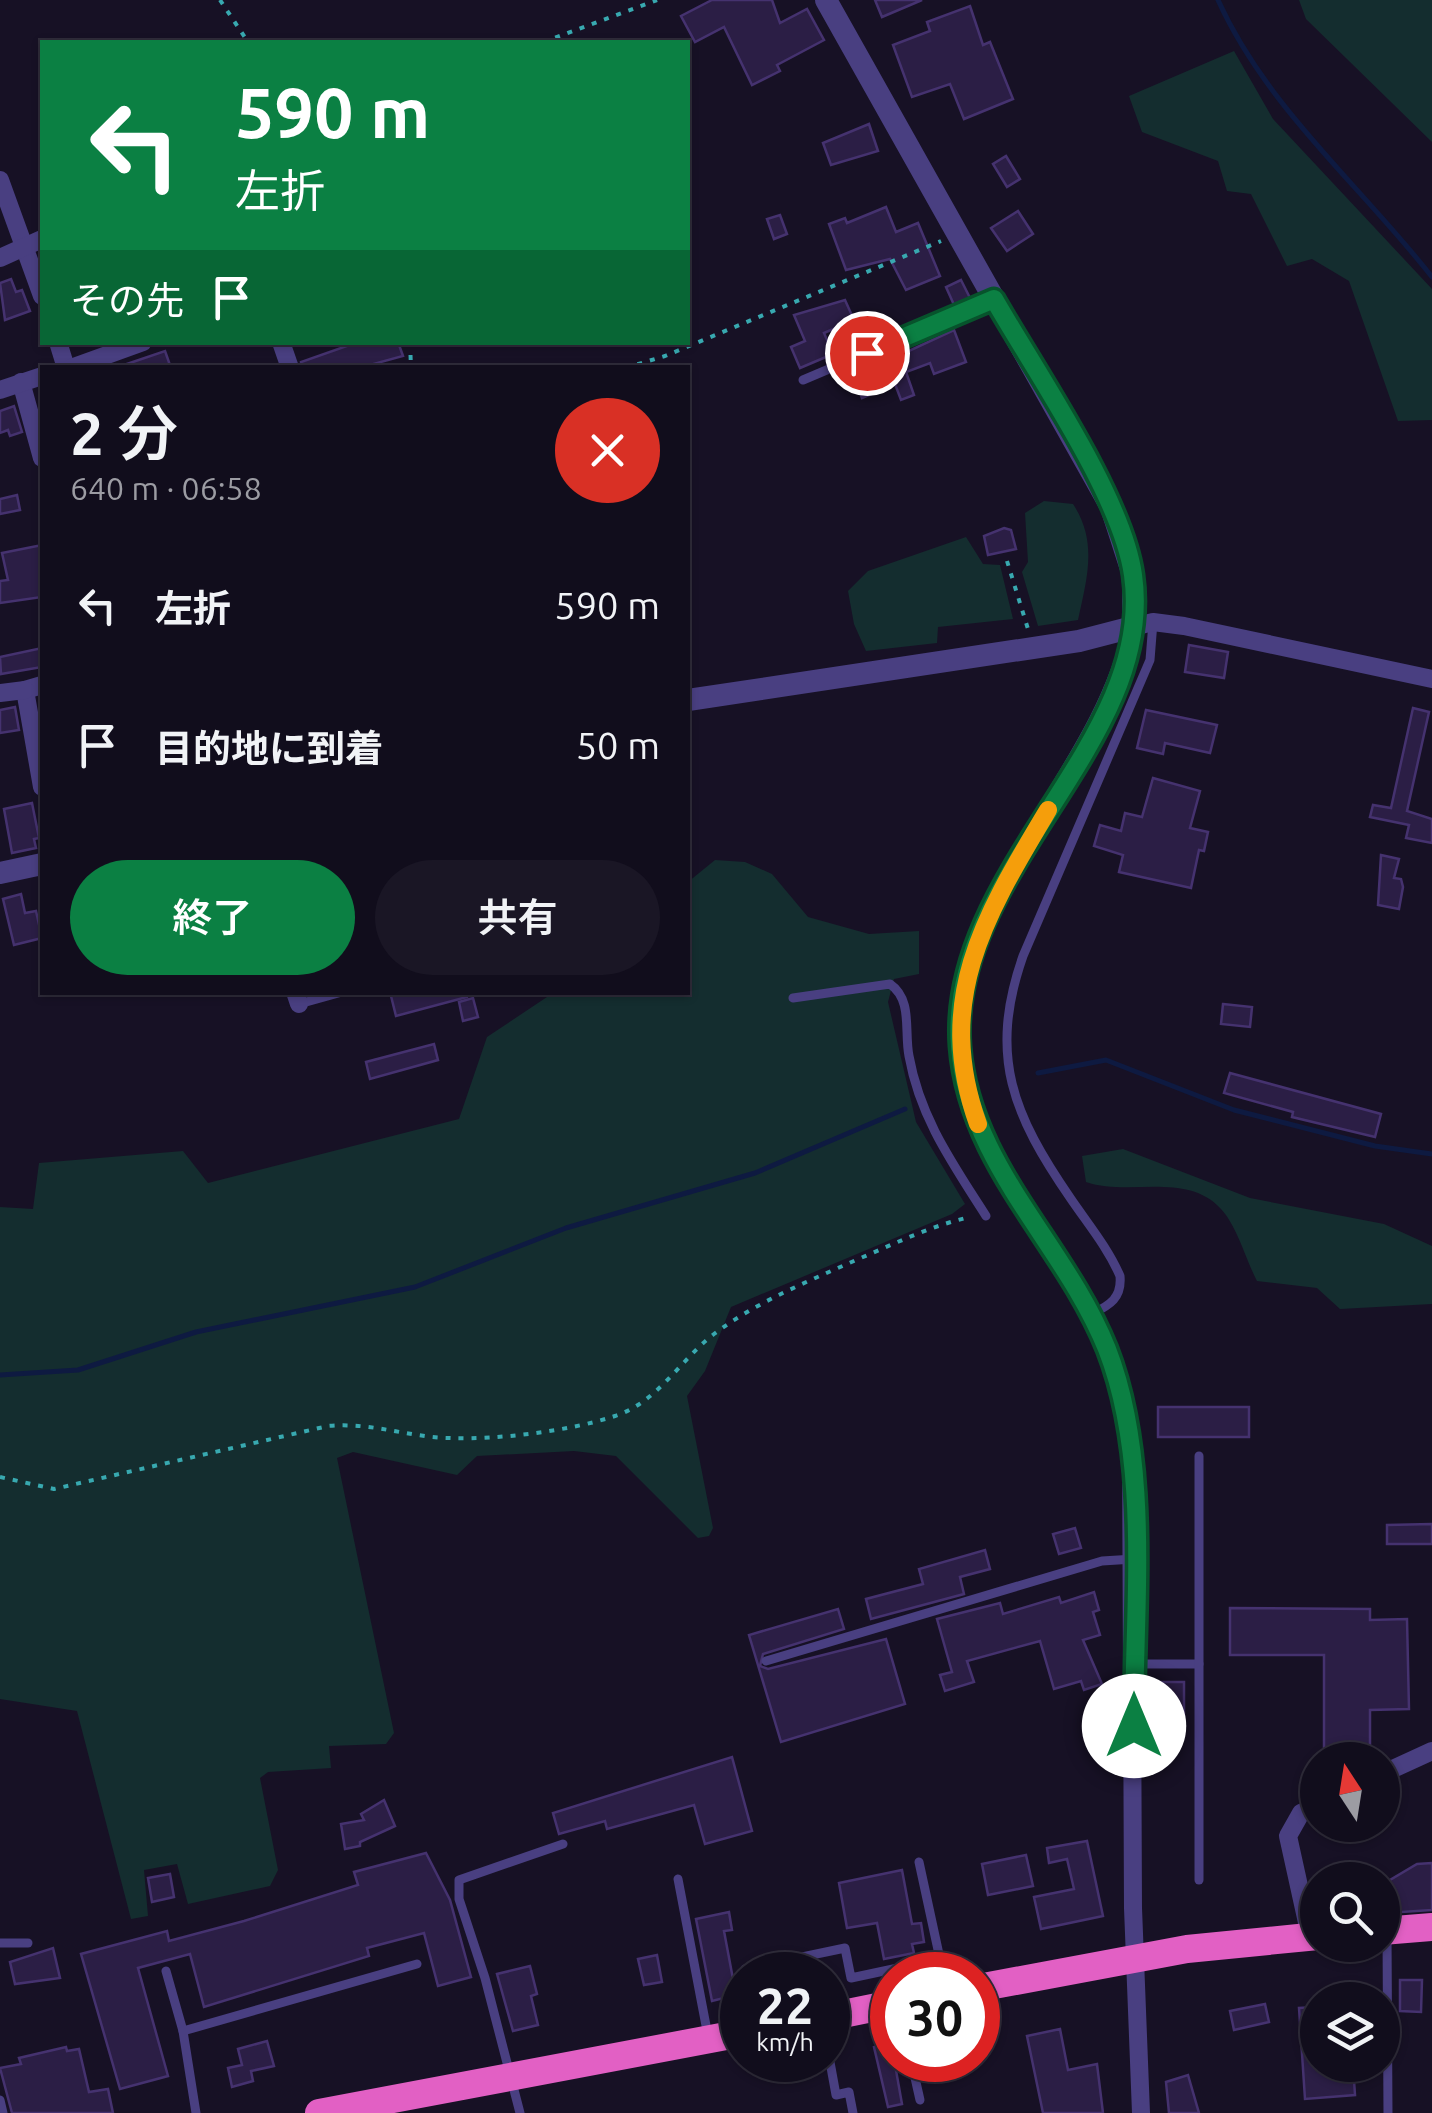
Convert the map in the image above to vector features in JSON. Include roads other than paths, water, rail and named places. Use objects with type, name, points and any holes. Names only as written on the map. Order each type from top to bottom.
[{"type":"highway","points":[[1400,1929],[1432,1927]]},
{"type":"highway","points":[[1000,1984],[1135,1957],[1300,1938]]},
{"type":"highway","points":[[319,2113],[421,2104],[510,2077],[720,2037]]},
{"type":"street","points":[[826,0],[1111,507],[1133,575],[1143,624],[1112,700],[992,904],[961,1000],[960,1046],[966,1082],[990,1157],[1065,1265],[1092,1314],[1120,1390],[1132,1442],[1135,1957],[1140,2113]]},
{"type":"street","points":[[0,180],[34,242],[40,282]]},
{"type":"street","points":[[0,258],[34,242]]},
{"type":"street","points":[[78,365],[134,345]]},
{"type":"street","points":[[0,390],[40,377]]},
{"type":"street","points":[[21,382],[40,451]]},
{"type":"street","points":[[690,700],[1079,641],[1143,624],[1249,638],[1432,680]]},
{"type":"street","points":[[0,694],[34,687],[40,762]]},
{"type":"street","points":[[0,873],[40,864]]},
{"type":"street","points":[[1400,1765],[1432,1750]]},
{"type":"street","points":[[1300,1815],[1288,1836],[1300,1882]]},
{"type":"lane","points":[[804,380],[994,299]]},
{"type":"lane","points":[[1092,1314],[1112,1304],[1121,1288],[1120,1276],[1113,1258],[1036,1149],[1018,1107],[1005,1028],[1008,999],[1022,956],[1150,660],[1143,624]]},
{"type":"lane","points":[[793,998],[890,984],[900,991],[905,1004],[908,1055],[930,1126],[986,1216]]},
{"type":"lane","points":[[1199,1456],[1199,1880]]},
{"type":"lane","points":[[766,1661],[1102,1561],[1134,1559]]},
{"type":"lane","points":[[1134,1664],[1199,1664]]},
{"type":"lane","points":[[520,2113],[460,1899],[460,1880],[563,1844]]},
{"type":"lane","points":[[920,1862],[939,1952]]},
{"type":"lane","points":[[678,1880],[708,2039]]},
{"type":"lane","points":[[0,1943],[28,1943]]},
{"type":"lane","points":[[1386,1962],[1388,2113]]},
{"type":"lane","points":[[183,2031],[417,1964]]},
{"type":"lane","points":[[166,1971],[183,2031],[196,2113]]},
{"type":"lane","points":[[834,2082],[836,2095],[849,2092],[853,2113]]},
{"type":"lane","points":[[916,2082],[920,2100]]},
{"type":"lane","points":[[0,2100],[3,2113]]},
{"type":"waterway","points":[[1218,0],[1238,39],[1288,111],[1432,277]]},
{"type":"waterway","points":[[1038,1073],[1106,1060],[1234,1110],[1375,1146],[1432,1154]]},
{"type":"waterway","points":[[0,1375],[78,1370],[196,1332],[415,1287],[566,1228],[755,1173],[905,1109]]}]
